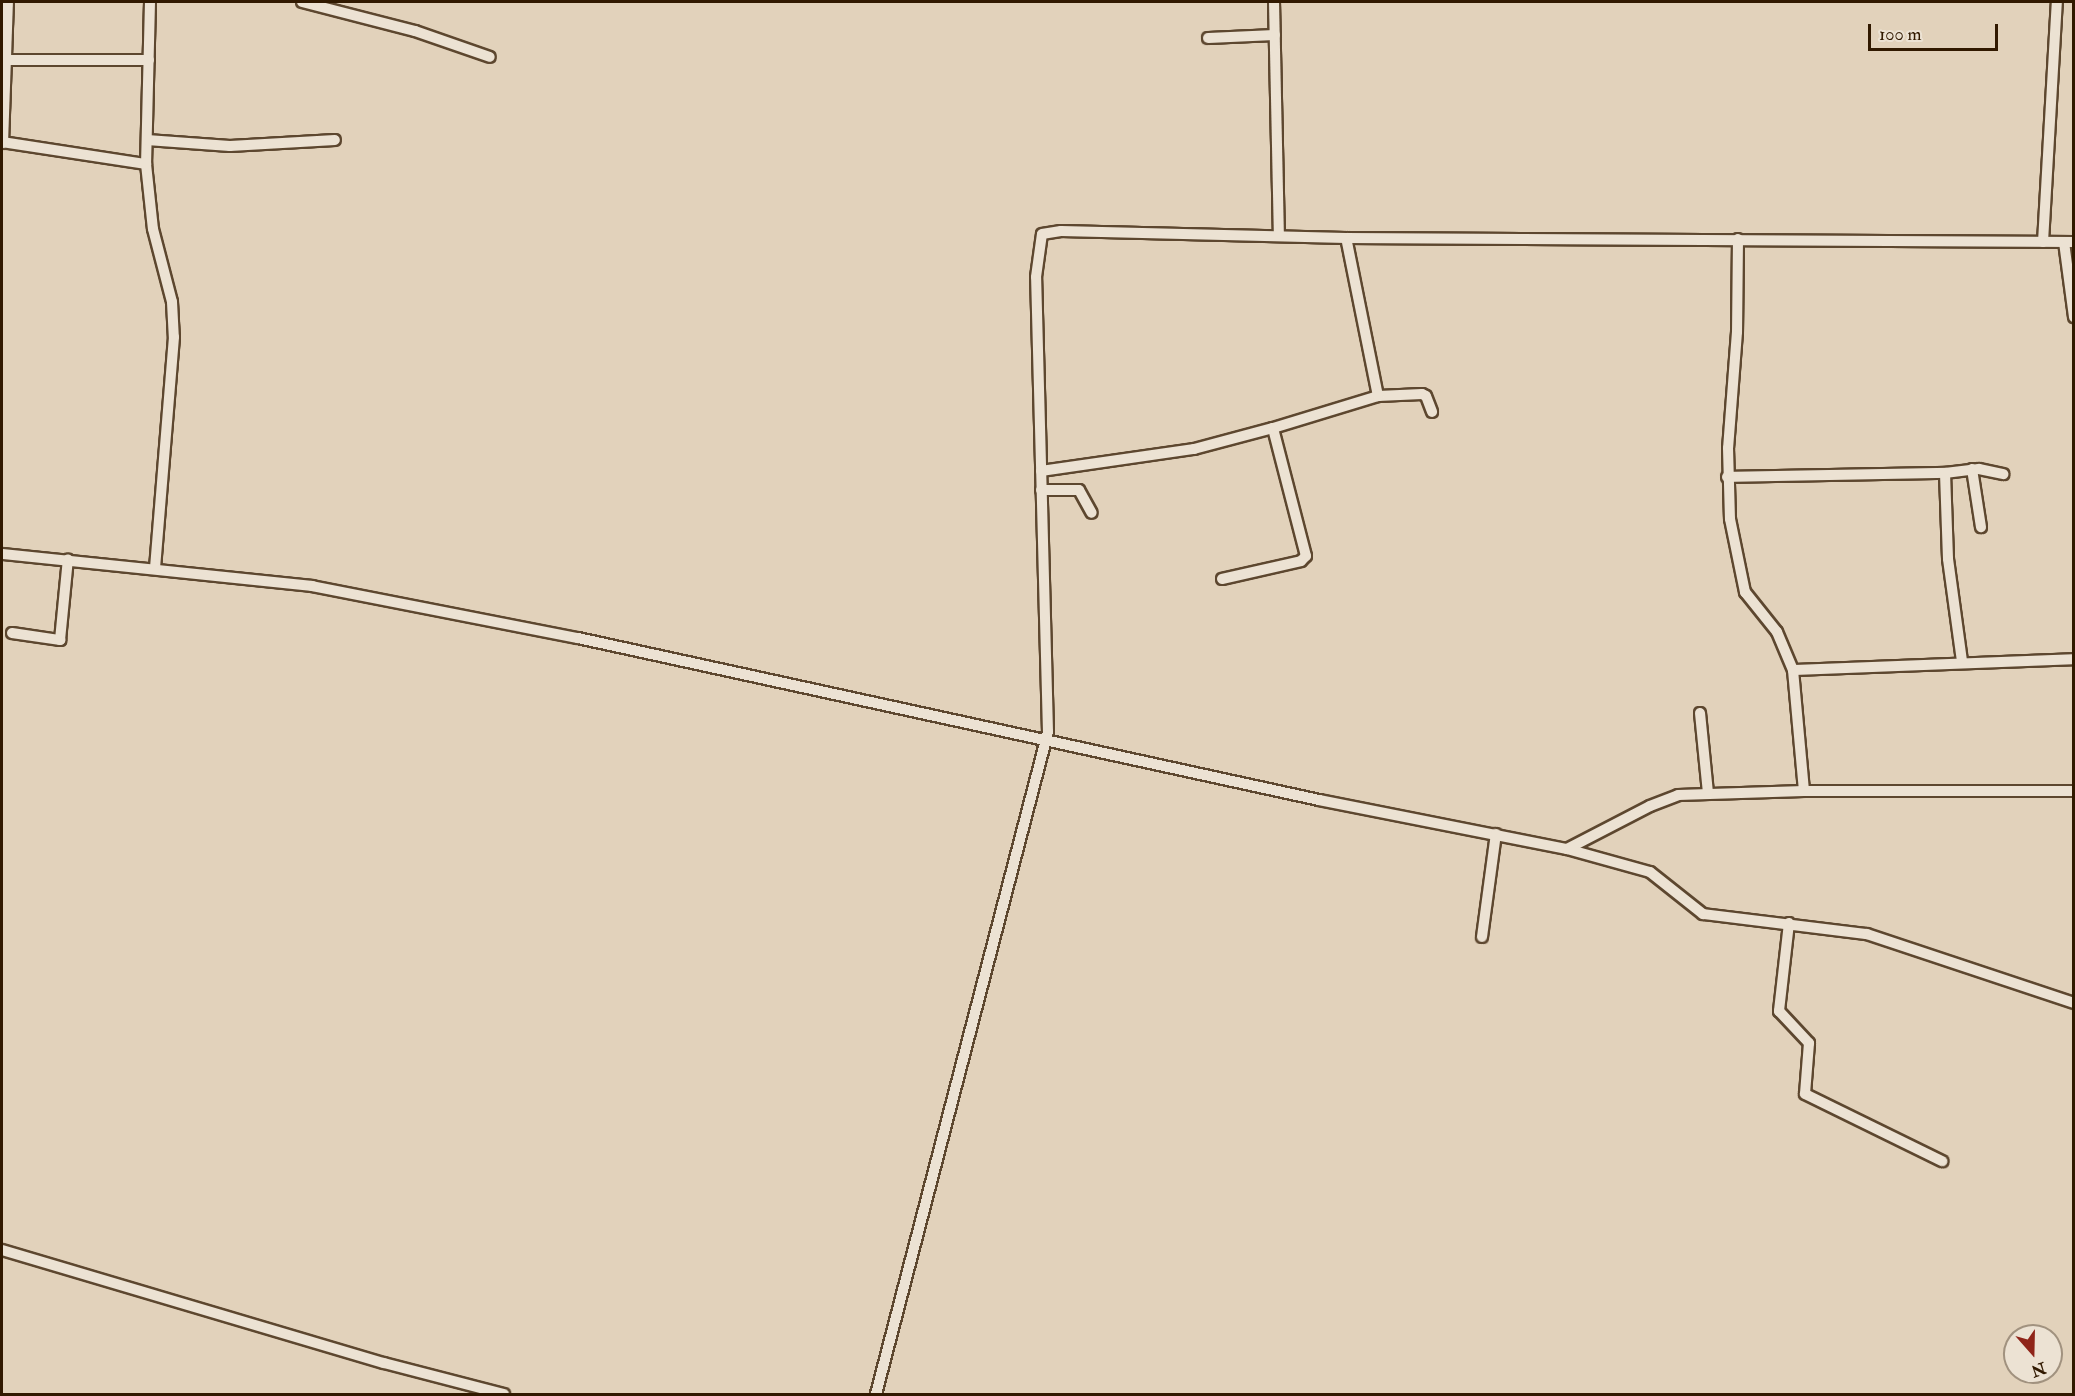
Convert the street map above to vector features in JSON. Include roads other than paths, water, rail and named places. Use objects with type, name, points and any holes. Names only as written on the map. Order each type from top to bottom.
[{"type":"street","points":[[8,2],[3,60],[2,143],[146,164]]},
{"type":"street","points":[[150,2],[146,164],[153,229],[172,302],[174,337],[155,567]]},
{"type":"street","points":[[302,2],[415,31],[490,57]]},
{"type":"street","points":[[1274,2],[1279,235]]},
{"type":"street","points":[[2038,242],[2057,2]]},
{"type":"street","points":[[1208,38],[1275,35]]},
{"type":"street","points":[[3,60],[149,60]]},
{"type":"street","points":[[147,141],[230,146],[335,140]]},
{"type":"street","points":[[876,1395],[1046,741],[1036,277],[1042,234],[1055,230],[1346,238],[2068,242],[2073,316]]},
{"type":"street","points":[[1346,238],[1378,396]]},
{"type":"street","points":[[1738,239],[1737,332],[1727,477],[1742,583],[1752,604],[1777,632],[1793,670],[1804,791]]},
{"type":"street","points":[[1041,471],[1194,449],[1378,396],[1422,394],[1432,411]]},
{"type":"street","points":[[1222,579],[1301,561],[1306,555],[1273,428]]},
{"type":"street","points":[[1727,477],[1944,473],[1972,470],[2003,474]]},
{"type":"street","points":[[1972,470],[1980,527]]},
{"type":"street","points":[[1944,473],[1948,559],[1962,661]]},
{"type":"street","points":[[1041,490],[1079,490],[1092,513]]},
{"type":"street","points":[[2,554],[155,567],[312,586],[578,638],[1046,741],[1567,849],[1650,872],[1703,914],[1867,934],[2073,1004]]},
{"type":"street","points":[[12,633],[60,640],[69,559]]},
{"type":"street","points":[[1793,670],[1962,661],[2073,659]]},
{"type":"street","points":[[1700,713],[1708,793]]},
{"type":"street","points":[[1567,849],[1665,799],[1708,793],[2073,791]]},
{"type":"street","points":[[1482,937],[1496,834]]},
{"type":"street","points":[[1790,923],[1779,1011],[1809,1043],[1804,1092],[1942,1161]]},
{"type":"street","points":[[2,1250],[504,1395]]}]
